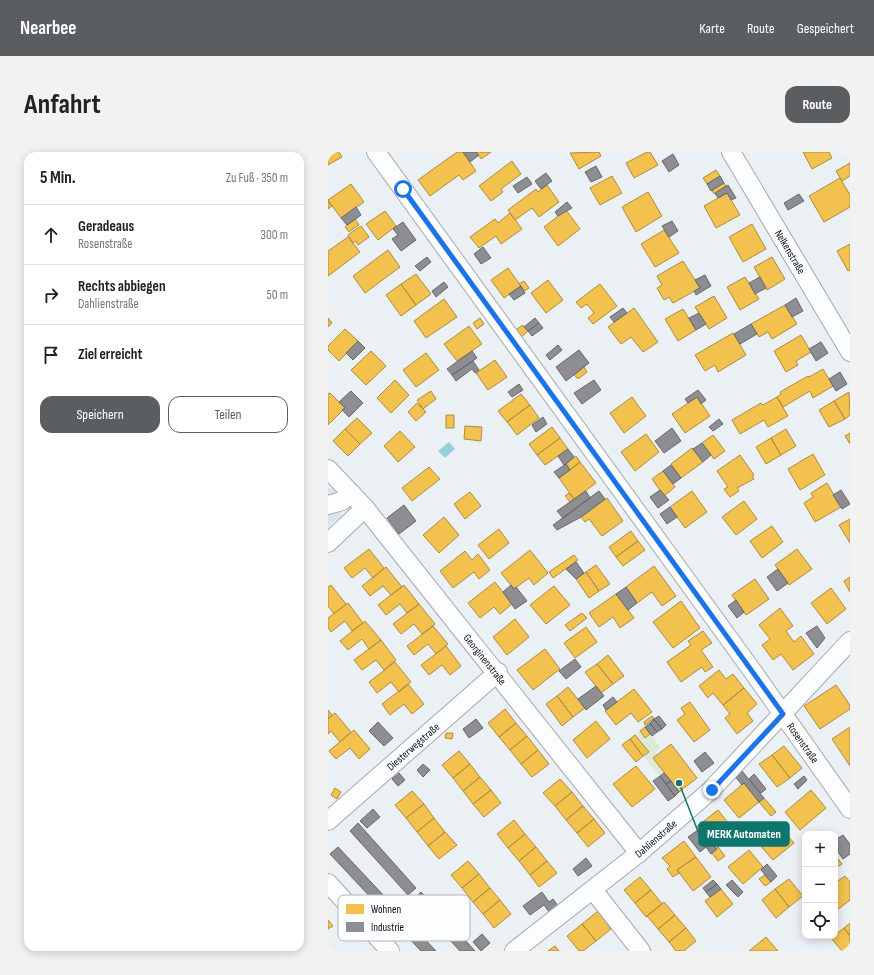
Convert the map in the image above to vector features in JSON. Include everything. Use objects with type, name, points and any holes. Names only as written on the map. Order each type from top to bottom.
[{"type":"street","name":"Rosenstraße","points":[[376,152],[783,714],[850,809]]},
{"type":"street","name":"Nelkenstraße","points":[[730,152],[850,352]]},
{"type":"street","name":"Georginenstraße","points":[[328,469],[366,508],[498,672],[639,853]]},
{"type":"street","points":[[328,505],[342,501],[352,494]]},
{"type":"street","points":[[328,543],[366,508]]},
{"type":"street","name":"Dahlienstraße","points":[[514,951],[639,853],[712,790],[850,641]]},
{"type":"street","name":"Diesterwegstraße","points":[[328,821],[498,672]]},
{"type":"street","points":[[328,883],[339,895]]},
{"type":"street","points":[[593,890],[641,951]]},
{"type":"street","points":[[381,941],[390,951]]},
{"type":"shaded area","points":[[328,488],[334,489],[341,497],[344,506],[340,518],[338,518],[328,528]]},
{"type":"green space","points":[[640,731],[645,738],[650,734],[661,748],[656,751],[658,754],[653,758],[664,773],[660,776],[643,756],[648,752],[635,735]]},
{"type":"water","points":[[449,442],[455,449],[445,458],[438,451]]},
{"type":"building: Wohnen","points":[[328,152],[339,152],[342,157],[328,165]]},
{"type":"building: Wohnen","points":[[457,152],[463,152],[476,171],[463,180],[459,175],[430,196],[418,180]]},
{"type":"building: Wohnen","points":[[476,152],[491,152],[481,159]]},
{"type":"building: Wohnen","points":[[599,152],[601,156],[579,169],[570,153]]},
{"type":"building: Wohnen","points":[[647,152],[650,152],[658,165],[634,178],[626,163]]},
{"type":"building: Wohnen","points":[[803,152],[829,152],[832,158],[812,169]]},
{"type":"building: Wohnen","points":[[512,161],[521,174],[501,189],[503,192],[491,201],[479,186]]},
{"type":"building: Wohnen","points":[[850,163],[850,176],[842,181],[836,171]]},
{"type":"building: Wohnen","points":[[716,170],[720,176],[707,184],[703,178]]},
{"type":"building: Wohnen","points":[[612,176],[622,193],[600,205],[590,188]]},
{"type":"building: Wohnen","points":[[840,178],[850,195],[850,207],[824,222],[809,196]]},
{"type":"building: Wohnen","points":[[724,183],[726,186],[714,194],[712,190]]},
{"type":"building: Wohnen","points":[[351,184],[364,202],[341,218],[328,200]]},
{"type":"building: Wohnen","points":[[547,185],[559,202],[539,217],[532,208],[515,220],[508,210],[536,189],[538,192]]},
{"type":"building: Wohnen","points":[[648,192],[662,216],[636,232],[622,207]]},
{"type":"building: Wohnen","points":[[727,193],[740,215],[716,228],[704,206]]},
{"type":"building: Wohnen","points":[[328,201],[332,206],[328,209]]},
{"type":"building: Wohnen","points":[[566,210],[580,229],[558,246],[544,227]]},
{"type":"building: Wohnen","points":[[385,211],[396,226],[378,240],[366,224]]},
{"type":"building: Wohnen","points":[[510,213],[522,229],[501,244],[496,236],[479,248],[470,237],[495,219],[498,223]]},
{"type":"building: Wohnen","points":[[355,219],[359,225],[349,232],[345,227]]},
{"type":"building: Wohnen","points":[[752,224],[766,249],[743,262],[729,237]]},
{"type":"building: Wohnen","points":[[361,226],[369,237],[358,245],[356,241],[353,243],[348,235]]},
{"type":"building: Wohnen","points":[[664,230],[679,253],[655,267],[641,244]]},
{"type":"building: Wohnen","points":[[348,237],[360,252],[328,276],[328,251]]},
{"type":"building: Wohnen","points":[[850,244],[850,270],[848,271],[837,251]]},
{"type":"building: Wohnen","points":[[388,250],[400,267],[365,293],[353,276]]},
{"type":"building: Wohnen","points":[[772,257],[785,279],[767,290],[754,267]]},
{"type":"building: Wohnen","points":[[683,261],[700,288],[673,303],[669,297],[664,300],[657,288],[662,285],[657,276]]},
{"type":"building: Wohnen","points":[[508,268],[521,286],[504,298],[491,280]]},
{"type":"building: Wohnen","points":[[416,274],[431,294],[416,305],[401,284]]},
{"type":"building: Wohnen","points":[[745,277],[759,299],[740,310],[727,287]]},
{"type":"building: Wohnen","points":[[548,280],[563,300],[546,313],[531,293]]},
{"type":"building: Wohnen","points":[[524,281],[529,288],[524,291],[519,284]]},
{"type":"building: Wohnen","points":[[401,284],[416,305],[401,316],[386,295]]},
{"type":"building: Wohnen","points":[[600,284],[617,306],[593,324],[588,318],[594,313],[587,304],[581,308],[576,302]]},
{"type":"building: Wohnen","points":[[714,296],[727,318],[709,329],[695,307]]},
{"type":"building: Wohnen","points":[[444,299],[457,317],[426,338],[414,321]]},
{"type":"building: Wohnen","points":[[785,305],[797,324],[772,339],[768,332],[759,337],[751,324]]},
{"type":"building: Wohnen","points":[[634,308],[658,342],[643,352],[631,337],[621,344],[608,327]]},
{"type":"building: Wohnen","points":[[683,309],[696,330],[678,341],[665,319]]},
{"type":"building: Wohnen","points":[[328,318],[332,323],[328,327]]},
{"type":"building: Wohnen","points":[[480,318],[484,324],[477,329],[473,323]]},
{"type":"building: Wohnen","points":[[523,325],[528,331],[520,338],[514,331]]},
{"type":"building: Wohnen","points":[[469,326],[482,344],[457,361],[444,344]]},
{"type":"building: Wohnen","points":[[345,329],[358,341],[339,361],[328,350],[328,346]]},
{"type":"building: Wohnen","points":[[733,333],[746,355],[718,372],[715,365],[705,371],[695,355]]},
{"type":"building: Wohnen","points":[[801,335],[811,352],[796,361],[798,365],[786,372],[774,351]]},
{"type":"building: Wohnen","points":[[371,351],[386,366],[366,385],[351,370]]},
{"type":"building: Wohnen","points":[[426,353],[439,370],[416,387],[403,370]]},
{"type":"building: Wohnen","points":[[495,360],[507,377],[488,390],[476,373]]},
{"type":"building: Wohnen","points":[[584,367],[587,372],[578,379],[574,375]]},
{"type":"building: Wohnen","points":[[823,369],[833,386],[813,398],[810,391],[783,407],[777,397],[781,394],[780,392]]},
{"type":"building: Wohnen","points":[[395,380],[409,395],[391,413],[377,398]]},
{"type":"building: Wohnen","points":[[431,391],[436,399],[423,409],[417,400]]},
{"type":"building: Wohnen","points":[[849,392],[850,415],[845,419],[834,401]]},
{"type":"building: Wohnen","points":[[330,393],[345,408],[328,425],[328,394]]},
{"type":"building: Wohnen","points":[[521,394],[530,405],[507,422],[498,411]]},
{"type":"building: Wohnen","points":[[632,397],[646,416],[624,433],[610,413]]},
{"type":"building: Wohnen","points":[[697,397],[710,416],[685,433],[672,414]]},
{"type":"building: Wohnen","points":[[777,397],[788,416],[768,427],[764,420],[740,434],[732,420],[761,403],[763,405]]},
{"type":"building: Wohnen","points":[[834,401],[845,419],[829,427],[819,410]]},
{"type":"building: Wohnen","points":[[417,403],[426,412],[416,421],[408,412]]},
{"type":"building: Wohnen","points":[[530,405],[539,418],[517,435],[507,422]]},
{"type":"building: Wohnen","points":[[446,415],[454,415],[454,428],[446,428]]},
{"type":"building: Wohnen","points":[[357,418],[372,433],[360,444],[345,429]]},
{"type":"building: Wohnen","points":[[465,426],[482,427],[481,441],[464,439]]},
{"type":"building: Wohnen","points":[[552,427],[560,438],[537,455],[529,444]]},
{"type":"building: Wohnen","points":[[345,429],[360,444],[348,456],[333,441]]},
{"type":"building: Wohnen","points":[[786,429],[796,446],[781,455],[771,438]]},
{"type":"building: Wohnen","points":[[400,431],[415,447],[398,462],[384,446]]},
{"type":"building: Wohnen","points":[[850,433],[850,444],[845,436]]},
{"type":"building: Wohnen","points":[[646,434],[659,452],[635,471],[621,452]]},
{"type":"building: Wohnen","points":[[713,435],[725,451],[714,459],[702,443]]},
{"type":"building: Wohnen","points":[[560,438],[568,449],[545,465],[537,455]]},
{"type":"building: Wohnen","points":[[771,438],[781,455],[766,464],[756,447]]},
{"type":"building: Wohnen","points":[[692,448],[703,462],[681,478],[671,464]]},
{"type":"building: Wohnen","points":[[813,454],[825,475],[800,490],[788,469]]},
{"type":"building: Wohnen","points":[[740,455],[754,475],[752,476],[754,479],[737,488],[739,491],[730,497],[724,489],[728,487],[717,471]]},
{"type":"building: Wohnen","points":[[576,456],[580,462],[570,470],[566,464]]},
{"type":"building: Wohnen","points":[[580,462],[596,483],[574,499],[559,478]]},
{"type":"building: Wohnen","points":[[429,467],[440,479],[412,501],[402,488]]},
{"type":"building: Wohnen","points":[[663,471],[675,487],[664,496],[652,479]]},
{"type":"building: Wohnen","points":[[827,483],[841,507],[815,522],[804,503],[813,497],[811,493]]},
{"type":"building: Wohnen","points":[[692,491],[707,512],[685,528],[670,507]]},
{"type":"building: Wohnen","points":[[470,492],[481,506],[465,519],[454,504]]},
{"type":"building: Wohnen","points":[[569,493],[574,499],[570,502],[565,496]]},
{"type":"building: Wohnen","points":[[607,498],[623,521],[602,536],[589,519],[585,522],[581,517]]},
{"type":"building: Wohnen","points":[[744,501],[757,519],[736,535],[722,517]]},
{"type":"building: Wohnen","points":[[444,517],[459,535],[439,553],[423,535]]},
{"type":"building: Wohnen","points":[[850,519],[850,543],[839,525]]},
{"type":"building: Wohnen","points":[[772,526],[783,542],[762,558],[750,541]]},
{"type":"building: Wohnen","points":[[499,529],[509,543],[489,559],[478,545]]},
{"type":"building: Wohnen","points":[[631,531],[638,541],[616,557],[609,547]]},
{"type":"building: Wohnen","points":[[638,541],[645,550],[623,566],[616,557]]},
{"type":"building: Wohnen","points":[[369,549],[384,568],[373,578],[365,568],[352,578],[344,568]]},
{"type":"building: Wohnen","points":[[797,549],[812,569],[789,585],[775,565]]},
{"type":"building: Wohnen","points":[[530,550],[548,573],[534,585],[529,578],[514,589],[501,573]]},
{"type":"building: Wohnen","points":[[465,551],[472,560],[478,554],[490,570],[479,579],[474,572],[453,588],[440,571]]},
{"type":"building: Wohnen","points":[[574,555],[578,560],[553,578],[549,572]]},
{"type":"building: Wohnen","points":[[596,565],[610,584],[599,591],[586,572]]},
{"type":"building: Wohnen","points":[[654,566],[676,596],[662,606],[652,592],[637,603],[626,587]]},
{"type":"building: Wohnen","points":[[386,567],[402,587],[391,595],[383,586],[370,596],[362,586]]},
{"type":"building: Wohnen","points":[[586,572],[599,591],[589,598],[576,579]]},
{"type":"building: Wohnen","points":[[850,577],[850,592],[844,581]]},
{"type":"building: Wohnen","points":[[755,579],[769,599],[746,615],[732,595]]},
{"type":"building: Wohnen","points":[[495,582],[512,604],[500,614],[494,607],[480,618],[468,603]]},
{"type":"building: Wohnen","points":[[331,585],[346,604],[334,614],[328,606],[328,587]]},
{"type":"building: Wohnen","points":[[404,585],[419,604],[407,613],[400,604],[386,615],[378,605]]},
{"type":"building: Wohnen","points":[[554,586],[570,605],[546,624],[530,605]]},
{"type":"building: Wohnen","points":[[831,588],[846,609],[827,624],[811,603]]},
{"type":"building: Wohnen","points":[[616,594],[634,618],[620,628],[613,617],[599,627],[589,613]]},
{"type":"building: Wohnen","points":[[681,601],[700,628],[673,648],[653,622]]},
{"type":"building: Wohnen","points":[[348,603],[363,623],[352,631],[345,621],[331,632],[328,628],[328,618]]},
{"type":"building: Wohnen","points":[[419,604],[435,624],[422,634],[414,624],[401,634],[393,624]]},
{"type":"building: Wohnen","points":[[780,608],[793,626],[786,631],[794,642],[801,636],[814,654],[793,670],[781,654],[773,660],[762,645],[770,639],[759,625]]},
{"type":"building: Wohnen","points":[[582,613],[587,618],[570,631],[565,625]]},
{"type":"building: Wohnen","points":[[515,619],[529,637],[507,655],[493,637]]},
{"type":"building: Wohnen","points":[[365,621],[381,640],[369,649],[362,639],[348,650],[340,641]]},
{"type":"building: Wohnen","points":[[433,626],[448,644],[436,654],[428,644],[414,655],[407,646]]},
{"type":"building: Wohnen","points":[[586,627],[597,642],[575,658],[564,643]]},
{"type":"building: Wohnen","points":[[703,631],[712,643],[701,650],[713,667],[705,672],[702,667],[681,682],[667,662],[691,645],[688,641]]},
{"type":"building: Wohnen","points":[[381,640],[396,660],[384,670],[376,660],[362,670],[354,660]]},
{"type":"building: Wohnen","points":[[446,646],[461,666],[450,675],[442,665],[429,675],[421,665]]},
{"type":"building: Wohnen","points":[[545,649],[560,669],[533,690],[517,670]]},
{"type":"building: Wohnen","points":[[608,655],[624,676],[613,684],[597,664]]},
{"type":"building: Wohnen","points":[[395,662],[411,682],[399,692],[391,682],[377,693],[369,682]]},
{"type":"building: Wohnen","points":[[597,664],[613,684],[601,693],[585,672]]},
{"type":"building: Wohnen","points":[[719,670],[726,679],[733,674],[744,688],[723,705],[713,693],[708,698],[699,686]]},
{"type":"building: Wohnen","points":[[408,684],[424,704],[412,714],[404,704],[390,715],[382,704]]},
{"type":"building: Wohnen","points":[[836,685],[850,705],[850,709],[820,729],[804,706]]},
{"type":"building: Wohnen","points":[[568,687],[585,708],[573,717],[557,696]]},
{"type":"building: Wohnen","points":[[744,688],[757,704],[747,713],[753,721],[737,734],[725,718],[730,714],[723,705]]},
{"type":"building: Wohnen","points":[[634,689],[652,712],[638,722],[631,713],[616,725],[605,711]]},
{"type":"building: Wohnen","points":[[557,696],[573,717],[562,726],[546,704]]},
{"type":"building: Wohnen","points":[[690,702],[710,730],[694,742],[677,720],[685,714],[681,708]]},
{"type":"building: Wohnen","points":[[505,709],[516,723],[499,737],[488,723]]},
{"type":"building: Wohnen","points":[[328,710],[332,715],[328,719]]},
{"type":"building: Wohnen","points":[[335,713],[351,732],[340,742],[331,731],[328,734],[328,719]]},
{"type":"building: Wohnen","points":[[652,716],[654,718],[645,725],[644,722]]},
{"type":"building: Wohnen","points":[[596,721],[610,739],[587,758],[573,740]]},
{"type":"building: Wohnen","points":[[516,723],[527,736],[510,750],[499,737]]},
{"type":"building: Wohnen","points":[[645,727],[650,734],[645,738],[640,731]]},
{"type":"building: Wohnen","points":[[850,727],[850,766],[832,739]]},
{"type":"building: Wohnen","points":[[354,730],[370,749],[359,759],[350,748],[336,759],[329,751]]},
{"type":"building: Wohnen","points":[[446,733],[453,733],[452,739],[445,738]]},
{"type":"building: Wohnen","points":[[635,735],[649,752],[643,756],[630,739]]},
{"type":"building: Wohnen","points":[[527,736],[538,750],[521,764],[510,750]]},
{"type":"building: Wohnen","points":[[630,739],[643,756],[636,762],[622,745]]},
{"type":"building: Wohnen","points":[[671,744],[697,778],[679,792],[653,758]]},
{"type":"building: Wohnen","points":[[784,746],[802,768],[790,778],[772,755]]},
{"type":"building: Wohnen","points":[[538,750],[549,764],[532,777],[521,764]]},
{"type":"building: Wohnen","points":[[459,751],[470,764],[453,778],[442,765]]},
{"type":"building: Wohnen","points":[[772,755],[790,778],[777,787],[759,764]]},
{"type":"building: Wohnen","points":[[470,764],[480,777],[463,791],[453,778]]},
{"type":"building: Wohnen","points":[[636,766],[655,789],[632,807],[613,784]]},
{"type":"building: Wohnen","points":[[480,777],[491,790],[473,804],[463,791]]},
{"type":"building: Wohnen","points":[[560,779],[572,792],[555,806],[543,793]]},
{"type":"building: Wohnen","points":[[744,783],[759,802],[739,818],[724,800]]},
{"type":"building: Wohnen","points":[[335,788],[341,792],[337,799],[331,795]]},
{"type":"building: Wohnen","points":[[491,790],[501,803],[484,817],[473,804]]},
{"type":"building: Wohnen","points":[[811,790],[826,808],[800,830],[785,812]]},
{"type":"building: Wohnen","points":[[412,791],[424,804],[406,818],[395,805]]},
{"type":"building: Wohnen","points":[[572,792],[583,806],[566,820],[555,806]]},
{"type":"building: Wohnen","points":[[764,798],[776,812],[771,816],[759,802]]},
{"type":"building: Wohnen","points":[[424,804],[434,818],[417,832],[406,818]]},
{"type":"building: Wohnen","points":[[583,806],[594,819],[577,833],[566,820]]},
{"type":"building: Wohnen","points":[[718,810],[732,828],[710,845],[696,827]]},
{"type":"building: Wohnen","points":[[434,818],[445,832],[428,846],[417,832]]},
{"type":"building: Wohnen","points":[[594,819],[605,833],[588,847],[577,833]]},
{"type":"building: Wohnen","points":[[514,820],[525,834],[508,848],[497,834]]},
{"type":"building: Wohnen","points":[[779,825],[794,843],[773,860],[758,843]]},
{"type":"building: Wohnen","points":[[445,832],[457,845],[439,859],[428,846]]},
{"type":"building: Wohnen","points":[[525,834],[536,847],[519,861],[508,848]]},
{"type":"building: Wohnen","points":[[684,841],[696,857],[677,870],[679,873],[673,877],[667,869],[670,866],[662,858]]},
{"type":"building: Wohnen","points":[[536,847],[547,861],[530,875],[519,861]]},
{"type":"building: Wohnen","points":[[718,847],[725,856],[718,861],[712,853]]},
{"type":"building: Wohnen","points":[[749,850],[763,867],[743,884],[728,867]]},
{"type":"building: Wohnen","points":[[696,857],[711,877],[693,891],[677,870]]},
{"type":"building: Wohnen","points":[[838,859],[842,864],[838,866]]},
{"type":"building: Wohnen","points":[[468,861],[479,874],[462,888],[451,875]]},
{"type":"building: Wohnen","points":[[547,861],[557,873],[539,887],[530,875]]},
{"type":"building: Wohnen","points":[[479,874],[490,888],[473,902],[470,898],[470,895],[468,895],[462,888]]},
{"type":"building: Wohnen","points":[[765,875],[771,882],[765,886],[759,879]]},
{"type":"building: Wohnen","points":[[845,876],[850,882],[850,900],[838,909],[838,903],[838,881]]},
{"type":"building: Wohnen","points":[[640,877],[651,890],[635,903],[624,890]]},
{"type":"building: Wohnen","points":[[789,879],[802,897],[789,907],[775,889]]},
{"type":"building: Wohnen","points":[[490,888],[500,900],[483,914],[473,902]]},
{"type":"building: Wohnen","points":[[721,889],[733,904],[717,917],[705,901]]},
{"type":"building: Wohnen","points":[[775,889],[789,907],[776,918],[762,900]]},
{"type":"building: Wohnen","points":[[651,890],[662,904],[646,917],[635,903]]},
{"type":"building: Wohnen","points":[[500,900],[511,914],[494,928],[483,914]]},
{"type":"building: Wohnen","points":[[664,902],[675,915],[658,929],[647,916]]},
{"type":"building: Wohnen","points":[[598,911],[611,929],[596,941],[582,924]]},
{"type":"building: Wohnen","points":[[675,915],[686,928],[669,942],[658,929]]},
{"type":"building: Wohnen","points":[[328,920],[333,926],[328,929]]},
{"type":"building: Wohnen","points":[[850,923],[850,936],[844,928]]},
{"type":"building: Wohnen","points":[[582,924],[596,941],[583,951],[579,951],[567,936]]},
{"type":"building: Wohnen","points":[[686,928],[696,941],[684,951],[676,951],[669,942]]},
{"type":"building: Wohnen","points":[[844,928],[850,936],[849,951],[842,951],[832,939],[838,939],[838,933]]},
{"type":"building: Wohnen","points":[[766,937],[778,951],[749,951]]},
{"type":"building: Wohnen","points":[[555,946],[559,951],[548,951]]},
{"type":"building: Industrie","points":[[463,152],[476,152],[479,155],[470,162]]},
{"type":"building: Industrie","points":[[673,154],[679,165],[669,172],[662,161]]},
{"type":"building: Industrie","points":[[596,166],[602,177],[591,182],[585,172]]},
{"type":"building: Industrie","points":[[546,173],[552,181],[541,189],[535,181]]},
{"type":"building: Industrie","points":[[720,176],[724,183],[711,191],[707,184]]},
{"type":"building: Industrie","points":[[527,177],[532,184],[518,193],[513,186]]},
{"type":"building: Industrie","points":[[728,185],[736,198],[731,200],[727,193],[718,198],[715,193]]},
{"type":"building: Industrie","points":[[799,194],[804,201],[788,210],[784,203]]},
{"type":"building: Industrie","points":[[567,202],[572,208],[558,216],[555,212]]},
{"type":"building: Industrie","points":[[356,207],[361,215],[347,225],[341,218]]},
{"type":"building: Industrie","points":[[672,221],[678,231],[669,237],[662,226]]},
{"type":"building: Industrie","points":[[403,222],[416,240],[401,251],[392,239],[398,235],[393,229]]},
{"type":"building: Industrie","points":[[483,247],[491,258],[481,264],[474,254]]},
{"type":"building: Industrie","points":[[427,257],[431,262],[420,271],[415,266]]},
{"type":"building: Industrie","points":[[705,275],[711,286],[696,295],[694,291],[700,288],[695,280]]},
{"type":"building: Industrie","points":[[760,277],[766,288],[755,294],[749,283]]},
{"type":"building: Industrie","points":[[444,282],[448,287],[436,297],[432,291]]},
{"type":"building: Industrie","points":[[521,286],[525,293],[514,300],[509,294]]},
{"type":"building: Industrie","points":[[796,298],[803,311],[792,317],[785,305]]},
{"type":"building: Industrie","points":[[623,308],[627,313],[614,322],[610,317]]},
{"type":"building: Industrie","points":[[699,313],[706,324],[696,330],[689,318]]},
{"type":"building: Industrie","points":[[535,318],[539,323],[528,331],[524,327]]},
{"type":"building: Industrie","points":[[539,323],[543,328],[532,336],[528,331]]},
{"type":"building: Industrie","points":[[751,324],[757,334],[740,344],[734,334]]},
{"type":"building: Industrie","points":[[358,341],[365,348],[353,360],[346,353]]},
{"type":"building: Industrie","points":[[821,342],[828,353],[816,361],[809,349]]},
{"type":"building: Industrie","points":[[558,345],[562,350],[550,360],[546,355]]},
{"type":"building: Industrie","points":[[579,350],[589,363],[566,381],[556,367]]},
{"type":"building: Industrie","points":[[472,351],[477,358],[452,375],[447,369]]},
{"type":"building: Industrie","points":[[473,361],[479,370],[475,373],[472,369],[456,381],[452,375]]},
{"type":"building: Industrie","points":[[840,372],[847,384],[836,391],[829,379]]},
{"type":"building: Industrie","points":[[594,380],[601,390],[582,404],[574,393]]},
{"type":"building: Industrie","points":[[519,384],[523,390],[512,397],[508,392]]},
{"type":"building: Industrie","points":[[698,390],[706,400],[701,404],[697,397],[688,403],[685,399]]},
{"type":"building: Industrie","points":[[351,391],[363,403],[349,417],[342,410],[345,408],[339,402]]},
{"type":"building: Industrie","points":[[543,417],[547,424],[536,432],[532,425]]},
{"type":"building: Industrie","points":[[719,419],[723,424],[713,431],[709,427]]},
{"type":"building: Industrie","points":[[672,428],[681,441],[664,453],[655,441]]},
{"type":"building: Industrie","points":[[702,443],[711,455],[703,462],[693,449]]},
{"type":"building: Industrie","points":[[568,449],[574,457],[564,465],[558,456]]},
{"type":"building: Industrie","points":[[566,464],[570,470],[559,478],[554,472]]},
{"type":"building: Industrie","points":[[671,465],[681,478],[673,484],[663,471]]},
{"type":"building: Industrie","points":[[660,490],[669,500],[658,508],[650,497]]},
{"type":"building: Industrie","points":[[841,490],[850,504],[842,509],[833,495]]},
{"type":"building: Industrie","points":[[586,491],[590,498],[563,518],[557,511]]},
{"type":"building: Industrie","points":[[599,491],[605,499],[581,517],[557,530],[553,525]]},
{"type":"building: Industrie","points":[[404,505],[416,521],[399,534],[387,518]]},
{"type":"building: Industrie","points":[[670,507],[677,517],[667,524],[660,514]]},
{"type":"building: Industrie","points":[[576,562],[584,573],[576,579],[566,569]]},
{"type":"building: Industrie","points":[[778,569],[788,583],[777,591],[767,577]]},
{"type":"building: Industrie","points":[[511,585],[514,589],[516,587],[527,601],[515,609],[503,592]]},
{"type":"building: Industrie","points":[[626,587],[637,603],[628,610],[616,594]]},
{"type":"building: Industrie","points":[[736,600],[744,612],[737,618],[728,606]]},
{"type":"building: Industrie","points":[[817,626],[825,638],[817,648],[806,633]]},
{"type":"building: Industrie","points":[[575,659],[581,667],[566,679],[559,671]]},
{"type":"building: Industrie","points":[[596,686],[604,696],[586,710],[578,699]]},
{"type":"building: Industrie","points":[[613,697],[617,702],[606,710],[603,705]]},
{"type":"building: Industrie","points":[[659,716],[666,725],[662,729],[654,719]]},
{"type":"building: Industrie","points":[[476,719],[483,728],[469,738],[463,729]]},
{"type":"building: Industrie","points":[[654,719],[662,729],[657,732],[650,723]]},
{"type":"building: Industrie","points":[[378,722],[393,738],[384,746],[369,731]]},
{"type":"building: Industrie","points":[[650,723],[657,732],[652,736],[645,727]]},
{"type":"building: Industrie","points":[[705,752],[714,763],[702,772],[694,761]]},
{"type":"building: Industrie","points":[[423,764],[430,770],[423,777],[417,770]]},
{"type":"building: Industrie","points":[[742,771],[764,798],[759,802],[744,783],[742,785],[735,776]]},
{"type":"building: Industrie","points":[[399,773],[405,780],[398,786],[392,779]]},
{"type":"building: Industrie","points":[[664,773],[671,781],[666,784],[660,776]]},
{"type":"building: Industrie","points":[[754,774],[766,789],[761,793],[749,779]]},
{"type":"building: Industrie","points":[[660,776],[675,796],[668,801],[653,781]]},
{"type":"building: Industrie","points":[[804,776],[807,780],[798,789],[794,784]]},
{"type":"building: Industrie","points":[[671,781],[679,792],[675,796],[666,784]]},
{"type":"building: Industrie","points":[[373,809],[380,817],[367,828],[360,821]]},
{"type":"building: Industrie","points":[[358,823],[416,888],[408,895],[350,831]]},
{"type":"building: Industrie","points":[[698,830],[710,845],[712,843],[717,849],[711,854],[706,847],[700,852],[688,837]]},
{"type":"building: Industrie","points":[[843,835],[850,844],[850,854],[843,859],[838,852],[838,838]]},
{"type":"building: Industrie","points":[[338,847],[383,895],[368,895],[330,854]]},
{"type":"building: Industrie","points":[[586,858],[592,866],[578,876],[573,869]]},
{"type":"building: Industrie","points":[[767,864],[777,876],[771,882],[761,870]]},
{"type":"building: Industrie","points":[[713,880],[717,884],[706,892],[703,888]]},
{"type":"building: Industrie","points":[[732,880],[743,892],[738,897],[726,885]]},
{"type":"building: Industrie","points":[[717,884],[721,889],[710,897],[706,892]]},
{"type":"building: Industrie","points":[[542,892],[549,902],[553,899],[558,906],[549,912],[544,905],[530,915],[523,906]]},
{"type":"building: Industrie","points":[[482,934],[490,943],[481,951],[473,942]]},
{"type":"building: Industrie","points":[[412,941],[427,941],[436,951],[421,951]]},
{"type":"building: Industrie","points":[[451,941],[466,941],[475,951],[460,951]]},
{"type":"place","name":"MERK Automaten","points":[[679,783]]},
{"type":"route","points":[[403,189],[783,714],[712,790]]}]
